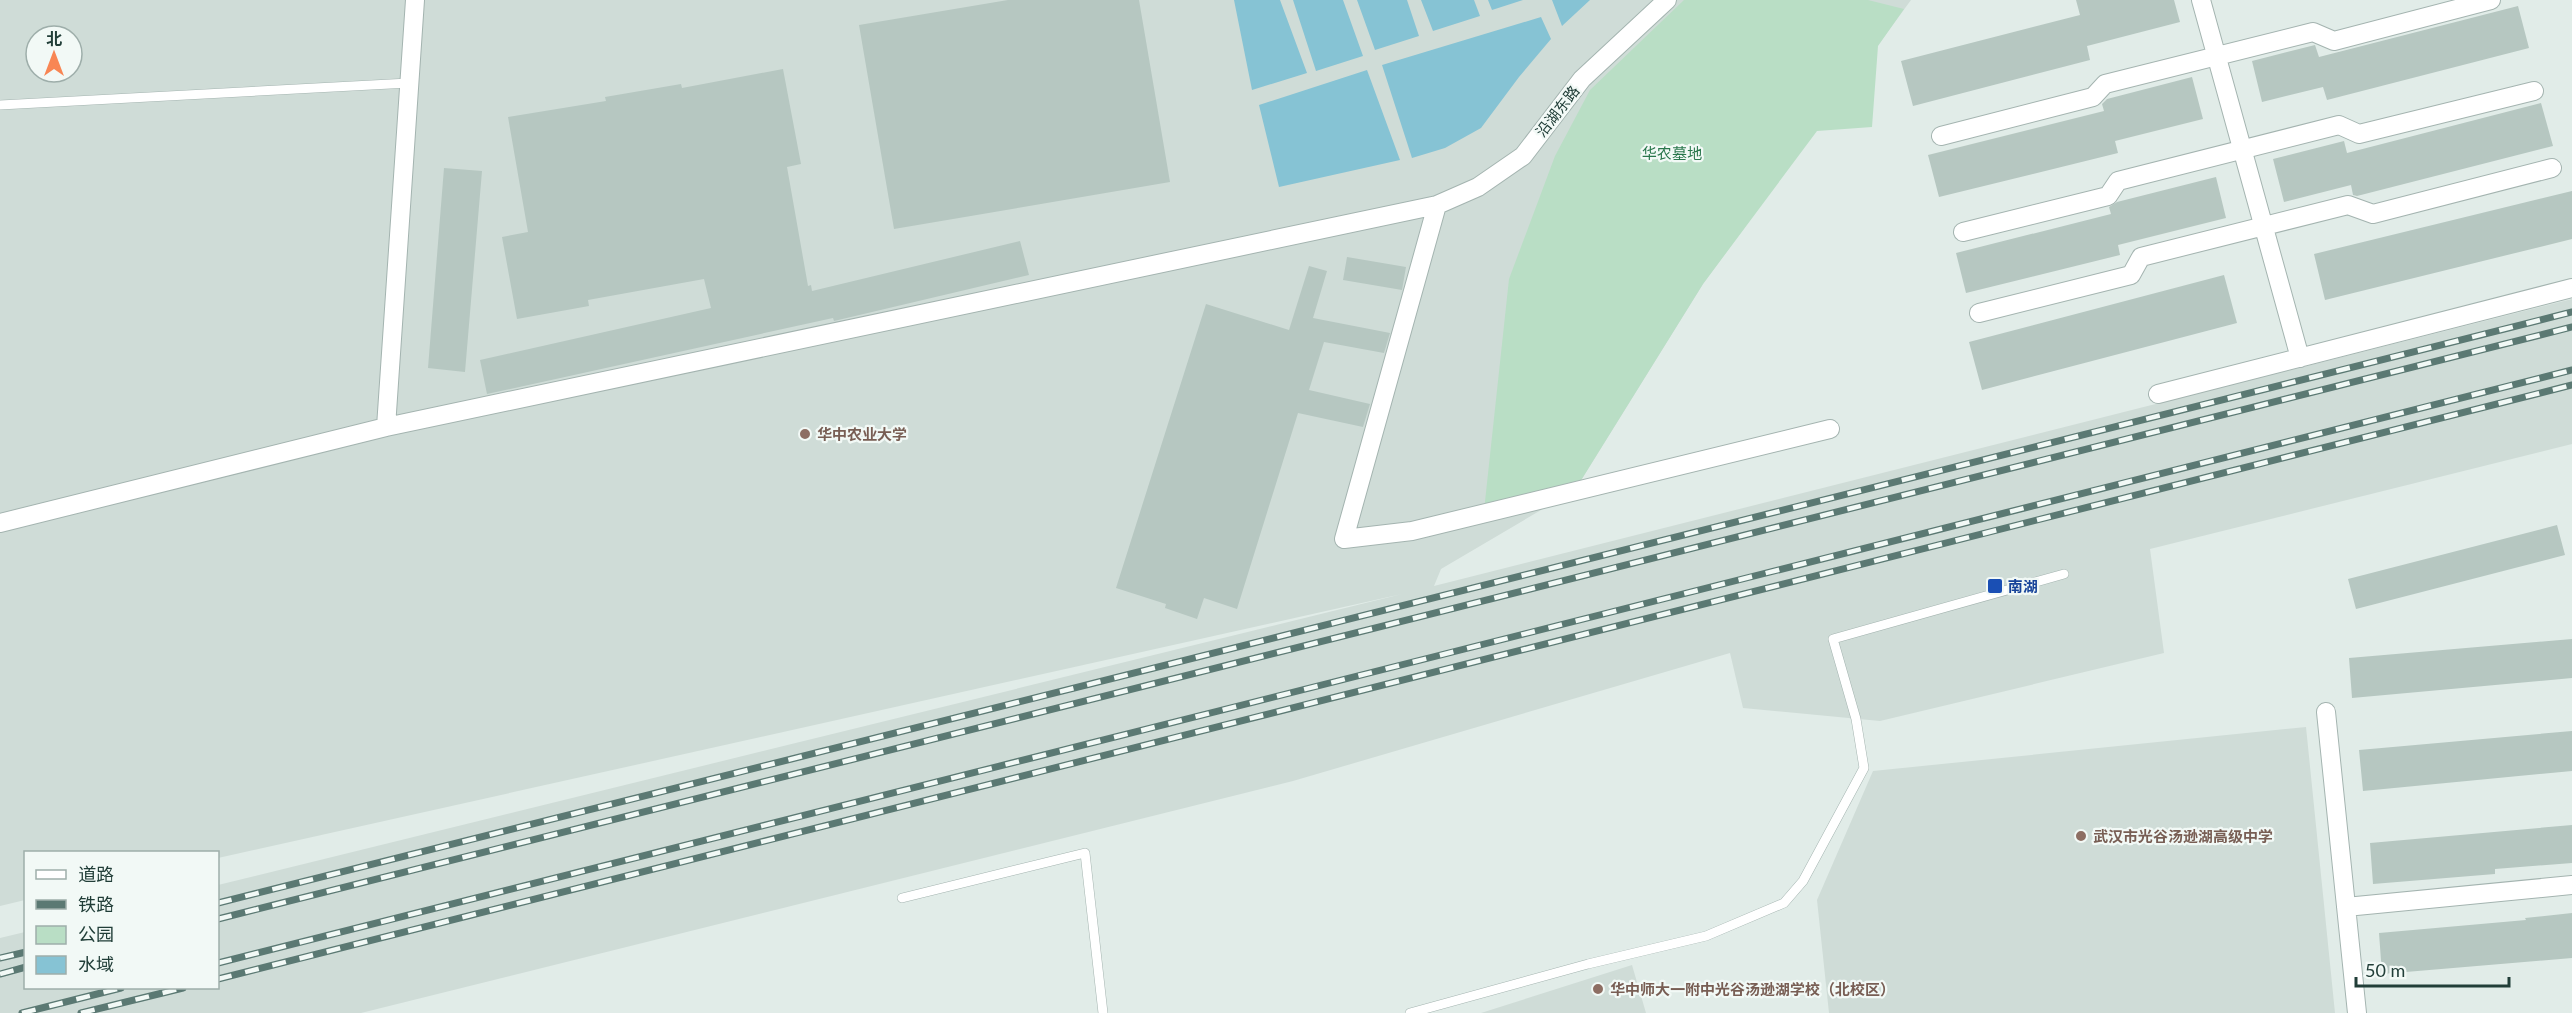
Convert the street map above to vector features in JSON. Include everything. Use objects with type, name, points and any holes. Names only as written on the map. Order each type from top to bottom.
[{"type":"street","points":[[386,427],[415,0]]},
{"type":"street","name":"沿湖东路","points":[[0,523],[386,427],[1437,205],[1479,187],[1523,156],[1582,80],[1666,0]]},
{"type":"street","points":[[2201,0],[2300,358]]},
{"type":"street","points":[[1941,136],[2093,97],[2104,84],[2313,32],[2334,41],[2491,0]]},
{"type":"street","points":[[1963,232],[2108,196],[2118,181],[2339,125],[2359,134],[2534,91]]},
{"type":"street","points":[[1979,313],[2131,275],[2141,257],[2263,226],[2348,205],[2373,214],[2552,168]]},
{"type":"street","points":[[1437,205],[1344,539],[1412,531],[1830,429]]},
{"type":"street","points":[[2158,394],[2572,288]]},
{"type":"street","points":[[2326,712],[2357,1013]]},
{"type":"street","points":[[2346,907],[2572,885]]},
{"type":"lane","points":[[0,105],[409,83]]},
{"type":"lane","points":[[1410,1013],[1588,964],[1706,936],[1784,903],[1803,881],[1864,768],[1856,719],[1833,639],[2064,574]]},
{"type":"lane","points":[[902,898],[1085,853],[1102,1013]]},
{"type":"shaded area","name":"华中农业大学","points":[[0,0],[1911,0],[1703,284],[1575,490],[1441,569],[1434,586],[2572,299],[2572,444],[2150,549],[2164,653],[1880,721],[1743,708],[1730,653],[1293,781],[361,1013],[0,1013],[0,938],[24,932],[24,989],[219,989],[219,885],[1402,594],[219,858],[219,851],[24,851],[24,900],[0,906]]},
{"type":"shaded area","name":"武汉市光谷汤逊湖高级中学","points":[[2306,727],[2335,1013],[1829,1013],[1817,900],[1873,771]]},
{"type":"shaded area","name":"华中师大一附中光谷汤逊湖学校（北校区）","points":[[1632,965],[1646,1013],[1481,1013]]},
{"type":"green space","name":"华农墓地","points":[[1684,0],[1868,0],[1904,9],[1878,46],[1872,127],[1817,131],[1703,284],[1575,490],[1483,520],[1509,279],[1555,156],[1590,90]]},
{"type":"water","points":[[1234,0],[1280,0],[1307,73],[1252,90]]},
{"type":"water","points":[[1293,0],[1343,0],[1363,56],[1316,71]]},
{"type":"water","points":[[1357,0],[1407,0],[1419,36],[1375,50]]},
{"type":"water","points":[[1421,0],[1474,0],[1480,16],[1433,31]]},
{"type":"water","points":[[1488,0],[1523,0],[1492,10]]},
{"type":"water","points":[[1552,0],[1590,0],[1562,26]]},
{"type":"water","points":[[1541,17],[1551,39],[1481,128],[1445,148],[1412,158],[1382,65]]},
{"type":"water","points":[[1367,70],[1400,160],[1279,187],[1259,105]]},
{"type":"building","points":[[1008,0],[1139,0],[1170,182],[894,229],[859,25]]},
{"type":"building","points":[[2076,0],[2174,0],[2180,22],[2087,46],[2090,60],[1913,106],[1901,61],[2080,15]]},
{"type":"building","points":[[2518,6],[2529,48],[2327,100],[2323,87],[2262,102],[2252,61],[2315,45],[2319,57]]},
{"type":"building","points":[[783,69],[801,164],[787,167],[808,286],[811,285],[812,291],[1020,241],[1029,275],[834,321],[833,318],[487,394],[480,360],[711,308],[704,279],[588,300],[589,306],[517,319],[502,237],[528,232],[508,117],[606,101],[605,97],[681,84],[682,88]]},
{"type":"building","points":[[2192,77],[2203,119],[2115,141],[2118,153],[1939,197],[1928,155],[2104,111],[2102,104],[2107,99]]},
{"type":"building","points":[[2541,103],[2553,146],[2357,196],[2353,195],[2351,185],[2284,202],[2273,159],[2344,141],[2347,153]]},
{"type":"building","points":[[444,168],[482,171],[465,372],[428,368]]},
{"type":"building","points":[[2216,177],[2226,218],[2118,245],[2120,255],[1966,293],[1956,253],[2111,214],[2109,207],[2117,202]]},
{"type":"building","points":[[2572,191],[2572,239],[2325,300],[2314,254]]},
{"type":"building","points":[[1347,257],[1406,267],[1402,290],[1343,280]]},
{"type":"building","points":[[1309,266],[1327,271],[1313,318],[1390,333],[1384,353],[1324,342],[1309,390],[1370,404],[1363,427],[1298,413],[1237,609],[1204,598],[1197,619],[1165,608],[1166,604],[1116,588],[1206,304],[1289,330]]},
{"type":"building","points":[[2224,275],[2237,323],[1982,390],[1969,342]]},
{"type":"building","points":[[2557,525],[2565,555],[2356,609],[2348,579]]},
{"type":"building","points":[[2572,639],[2572,678],[2352,698],[2349,658]]},
{"type":"building","points":[[2572,731],[2572,771],[2363,791],[2359,750]]},
{"type":"building","points":[[2572,825],[2572,863],[2495,869],[2495,874],[2373,884],[2370,843]]},
{"type":"building","points":[[2572,913],[2572,958],[2382,974],[2379,933],[2526,920],[2525,918]]},
{"type":"railway","points":[[219,903],[2572,312]]},
{"type":"railway","points":[[219,919],[2572,327]]},
{"type":"railway","points":[[219,963],[2572,370]]},
{"type":"railway","points":[[219,979],[2572,385]]},
{"type":"railway","points":[[0,958],[24,952]]},
{"type":"railway","points":[[0,974],[24,968]]},
{"type":"railway","points":[[22,1013],[117,989]]},
{"type":"railway","points":[[81,1013],[179,989]]},
{"type":"place","name":"华中农业大学","points":[[805,434]]},
{"type":"place","name":"南湖","points":[[1995,586]]},
{"type":"place","name":"武汉市光谷汤逊湖高级中学","points":[[2081,836]]},
{"type":"place","name":"华中师大一附中光谷汤逊湖学校（北校区）","points":[[1598,989]]}]
